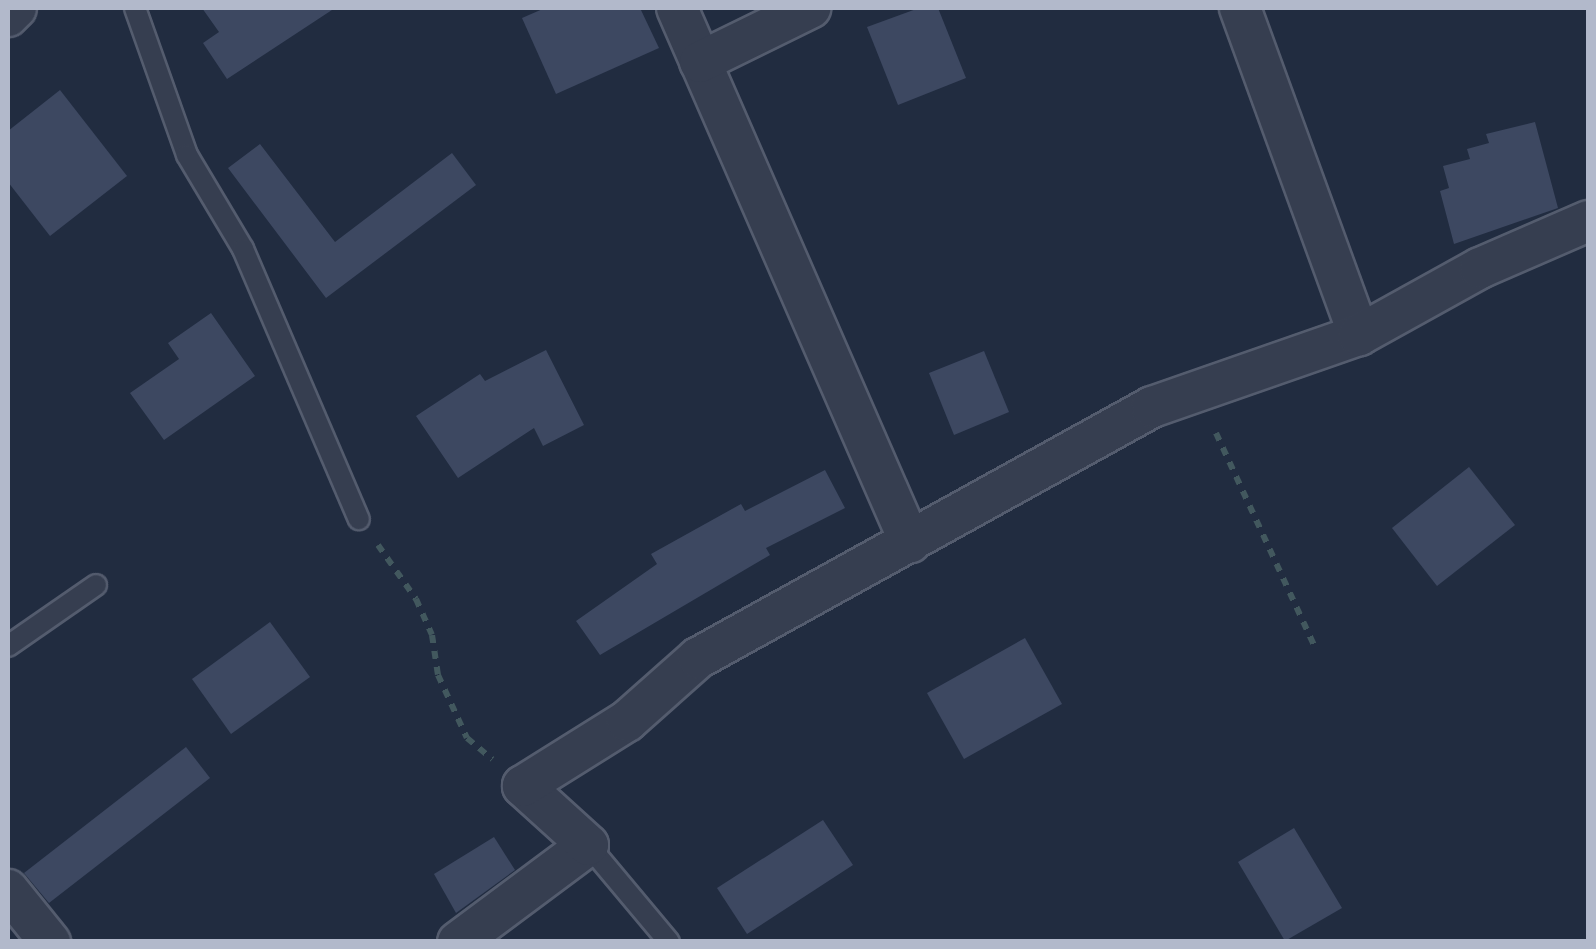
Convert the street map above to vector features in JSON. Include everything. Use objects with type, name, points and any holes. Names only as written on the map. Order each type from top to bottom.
[{"type":"street","points":[[8,16],[16,8]]},
{"type":"street","points":[[677,8],[910,542]]},
{"type":"street","points":[[700,62],[810,8]]},
{"type":"street","points":[[1240,8],[1360,335]]},
{"type":"street","points":[[458,942],[588,845],[523,786],[627,721],[698,658],[1152,407],[1360,335],[1480,268],[1588,220]]},
{"type":"street","points":[[8,890],[50,942]]},
{"type":"lane","points":[[135,8],[187,155],[244,250],[359,519]]},
{"type":"lane","points":[[8,646],[96,585]]},
{"type":"lane","points":[[588,845],[669,942]]},
{"type":"path","points":[[1196,391],[1315,647]]},
{"type":"path","points":[[359,519],[416,599],[432,635],[438,674],[467,738],[523,786]]},
{"type":"building","points":[[202,8],[335,8],[227,79],[203,43],[219,32]]},
{"type":"building","points":[[545,8],[640,8],[659,48],[556,94],[522,18]]},
{"type":"building","points":[[919,8],[938,8],[966,78],[898,105],[867,27]]},
{"type":"building","points":[[60,90],[127,176],[50,236],[8,182],[8,131]]},
{"type":"building","points":[[1535,122],[1558,208],[1454,244],[1440,191],[1449,188],[1443,166],[1470,159],[1467,149],[1489,143],[1486,134]]},
{"type":"building","points":[[260,144],[335,242],[452,153],[476,185],[326,298],[228,168]]},
{"type":"building","points":[[211,313],[255,376],[164,440],[130,393],[179,359],[168,343]]},
{"type":"building","points":[[546,350],[584,425],[543,446],[534,428],[458,478],[416,416],[480,374],[485,381]]},
{"type":"building","points":[[984,351],[1009,412],[954,435],[929,373]]},
{"type":"building","points":[[1469,467],[1515,525],[1437,586],[1392,528]]},
{"type":"building","points":[[825,470],[845,508],[766,548],[770,555],[600,655],[576,621],[657,564],[651,554],[741,504],[745,511]]},
{"type":"building","points":[[270,622],[310,677],[231,734],[192,679]]},
{"type":"building","points":[[1025,638],[1062,704],[964,759],[927,693]]},
{"type":"building","points":[[186,747],[210,778],[49,903],[24,873]]},
{"type":"building","points":[[823,820],[853,865],[747,934],[717,888]]},
{"type":"building","points":[[1294,828],[1342,908],[1285,941],[1238,862]]},
{"type":"building","points":[[494,837],[515,870],[456,913],[434,874]]}]
